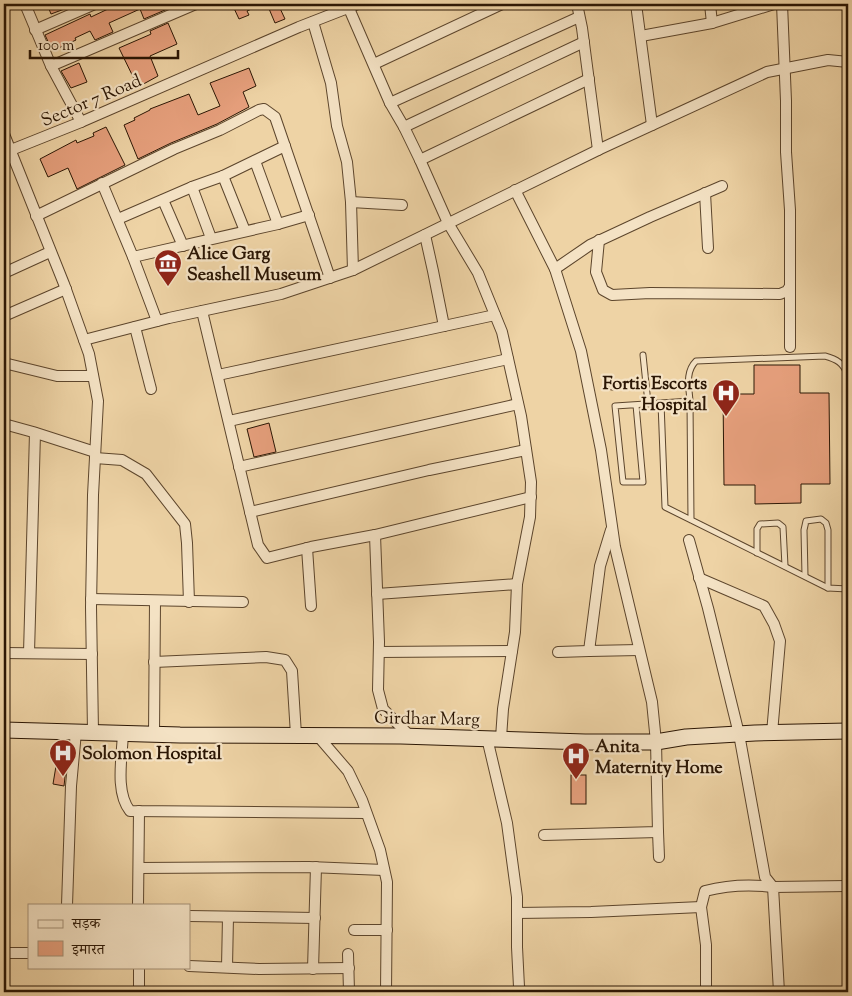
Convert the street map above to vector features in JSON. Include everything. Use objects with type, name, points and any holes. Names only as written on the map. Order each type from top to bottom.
[{"type":"street","points":[[25,4],[51,66],[81,122]]},
{"type":"street","points":[[35,30],[95,4]]},
{"type":"street","points":[[51,66],[196,4]]},
{"type":"street","points":[[374,64],[502,4]]},
{"type":"street","points":[[577,4],[584,42],[598,150]]},
{"type":"street","points":[[636,4],[652,125]]},
{"type":"street","points":[[710,4],[712,23]]},
{"type":"street","points":[[641,36],[712,23],[774,4]]},
{"type":"street","points":[[782,4],[786,152],[790,210],[790,347]]},
{"type":"street","points":[[351,5],[390,103],[420,160],[448,223],[478,273],[502,332],[526,450],[531,482],[530,517],[517,584],[515,632],[503,709],[494,738],[517,897],[518,963],[522,992]]},
{"type":"street","name":"Sector 7 Road","points":[[11,150],[81,122],[351,5]]},
{"type":"street","points":[[390,103],[579,17]]},
{"type":"street","points":[[314,22],[331,83],[337,126],[347,162],[351,202],[353,270]]},
{"type":"street","points":[[404,127],[584,42]]},
{"type":"street","points":[[84,340],[157,321],[281,294],[353,270],[598,150],[767,72],[828,60],[848,62]]},
{"type":"street","points":[[420,160],[588,79]]},
{"type":"street","points":[[36,216],[174,149],[264,109],[275,117],[330,278]]},
{"type":"street","points":[[4,134],[66,289],[89,354],[98,401],[91,599],[93,732]]},
{"type":"street","points":[[118,219],[192,187],[223,176],[285,146]]},
{"type":"street","points":[[255,161],[278,224]]},
{"type":"street","points":[[223,176],[245,231]]},
{"type":"street","points":[[102,183],[118,219],[157,321]]},
{"type":"street","points":[[555,269],[599,240],[722,186]]},
{"type":"street","points":[[192,187],[211,238]]},
{"type":"street","points":[[515,190],[555,269],[581,351],[601,450],[615,547],[652,702],[656,742],[659,857]]},
{"type":"street","points":[[705,193],[708,248]]},
{"type":"street","points":[[163,200],[183,246]]},
{"type":"street","points":[[351,202],[402,204]]},
{"type":"street","points":[[133,257],[278,224],[309,215]]},
{"type":"street","points":[[424,235],[434,270],[444,326]]},
{"type":"street","points":[[599,240],[596,272],[603,290],[612,295],[650,293],[780,294],[787,291],[790,286]]},
{"type":"street","points":[[4,273],[50,252]]},
{"type":"street","points":[[4,316],[66,289]]},
{"type":"street","points":[[202,311],[258,545],[267,558],[375,535],[531,497]]},
{"type":"street","points":[[218,375],[495,315]]},
{"type":"street","points":[[135,327],[152,390]]},
{"type":"street","points":[[229,421],[508,359]]},
{"type":"street","points":[[4,363],[57,376],[93,376]]},
{"type":"street","points":[[239,466],[518,404]]},
{"type":"street","points":[[4,424],[95,455],[122,460],[146,474],[185,524],[189,602]]},
{"type":"street","points":[[28,653],[34,433]]},
{"type":"street","points":[[250,512],[429,470],[526,450]]},
{"type":"street","points":[[589,651],[600,566],[612,526]]},
{"type":"street","points":[[375,535],[379,652],[378,690],[382,709],[406,736]]},
{"type":"street","points":[[689,540],[738,734],[765,877],[773,887],[779,992]]},
{"type":"street","points":[[307,548],[311,606]]},
{"type":"street","points":[[699,578],[764,606],[774,624],[780,641],[779,674],[772,733]]},
{"type":"street","points":[[377,594],[517,584]]},
{"type":"street","points":[[91,599],[243,602]]},
{"type":"street","points":[[154,734],[155,601]]},
{"type":"street","points":[[558,652],[639,650]]},
{"type":"street","points":[[379,652],[512,651]]},
{"type":"street","points":[[4,652],[92,654]]},
{"type":"street","points":[[154,662],[266,658],[285,660],[292,671],[296,735]]},
{"type":"street","name":"Girdhar Marg","points":[[4,730],[656,742],[738,734],[848,731]]},
{"type":"street","points":[[67,904],[71,786],[76,732]]},
{"type":"street","points":[[123,733],[121,792],[124,803],[130,811],[366,813]]},
{"type":"street","points":[[323,736],[348,771],[362,800],[380,850],[387,882],[386,992]]},
{"type":"street","points":[[138,904],[139,811]]},
{"type":"street","points":[[544,835],[658,832]]},
{"type":"street","points":[[138,868],[316,867],[384,870]]},
{"type":"street","points":[[313,969],[316,867]]},
{"type":"street","points":[[706,992],[706,946],[701,907],[705,891],[721,887],[753,885],[773,887],[848,886]]},
{"type":"street","points":[[517,913],[701,907]]},
{"type":"street","points":[[190,916],[315,918]]},
{"type":"street","points":[[227,967],[228,917]]},
{"type":"street","points":[[354,930],[387,930]]},
{"type":"street","points":[[4,953],[28,953]]},
{"type":"street","points":[[348,954],[349,992]]},
{"type":"street","points":[[190,966],[349,968]]},
{"type":"street","points":[[139,968],[139,992]]},
{"type":"lane","points":[[643,355],[648,404]]},
{"type":"lane","points":[[691,520],[690,401],[688,378],[690,367],[696,361],[825,356],[835,359],[841,363],[847,375],[848,434]]},
{"type":"lane","points":[[841,363],[848,363]]},
{"type":"lane","points":[[612,387],[645,385]]},
{"type":"lane","points":[[636,405],[643,482],[623,482],[615,406],[690,401]]},
{"type":"lane","points":[[661,403],[665,507],[828,588],[848,589]]},
{"type":"lane","points":[[805,576],[804,530],[806,521],[821,519],[826,523],[828,530],[828,588]]},
{"type":"lane","points":[[757,553],[757,529],[760,524],[778,523],[783,527],[785,536],[785,566]]},
{"type":"building","points":[[47,4],[78,4],[51,14]]},
{"type":"building","points":[[105,4],[179,4],[144,19],[140,9],[109,23],[113,32],[95,40],[90,31],[54,50],[53,47],[51,48],[45,35],[90,14],[91,17],[108,9]]},
{"type":"building","points":[[232,4],[263,4],[247,11],[249,15],[239,19]]},
{"type":"building","points":[[267,4],[278,4],[285,19],[275,23]]},
{"type":"building","points":[[168,23],[177,44],[150,56],[158,76],[138,87],[119,48],[151,34],[150,31]]},
{"type":"building","points":[[79,63],[87,82],[71,88],[61,71]]},
{"type":"building","points":[[249,68],[256,86],[243,92],[249,107],[217,124],[138,159],[124,125],[135,120],[134,118],[150,109],[189,94],[198,115],[220,106],[210,83]]},
{"type":"building","points":[[106,127],[125,165],[77,189],[68,168],[48,177],[40,159],[76,140],[77,143],[94,136],[93,133]]},
{"type":"building","points":[[754,365],[800,365],[800,393],[829,393],[830,484],[801,484],[801,503],[755,504],[755,485],[724,485],[723,394],[754,394]]},
{"type":"building","points":[[269,423],[276,452],[254,457],[247,429]]},
{"type":"building","points":[[56,766],[66,768],[64,786],[53,784]]},
{"type":"building","points":[[571,775],[586,775],[586,804],[571,804]]},
{"type":"place","name":"Alice Garg Seashell Museum","points":[[168,287]]},
{"type":"place","name":"Fortis Escorts Hospital","points":[[726,417]]},
{"type":"place","name":"Solomon Hospital","points":[[63,777]]},
{"type":"place","name":"Anita Maternity Home","points":[[576,780]]}]
